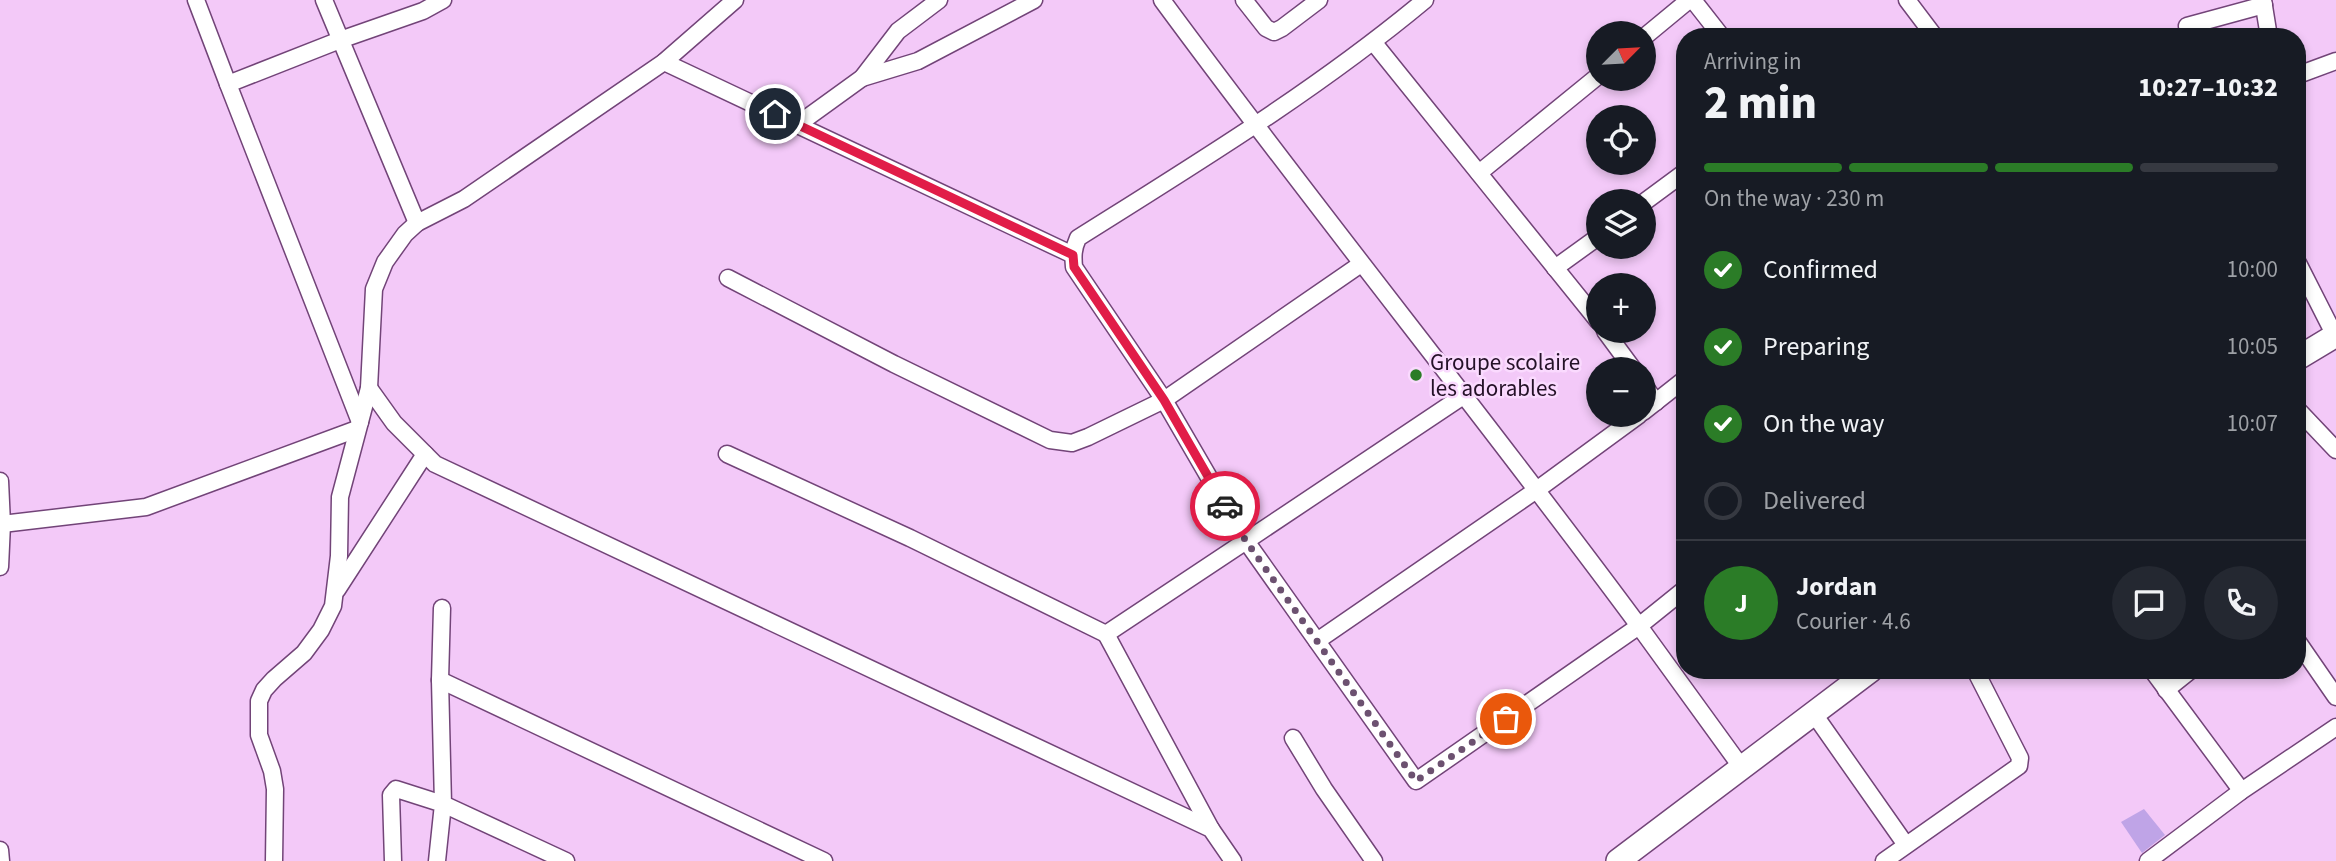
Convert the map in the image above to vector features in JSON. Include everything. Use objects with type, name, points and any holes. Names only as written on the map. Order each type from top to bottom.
[{"type":"street","points":[[196,0],[359,425]]},
{"type":"street","points":[[324,0],[417,223]]},
{"type":"street","points":[[229,84],[423,5],[443,0]]},
{"type":"street","points":[[274,861],[275,789],[272,771],[259,735],[259,701],[269,684],[304,653],[321,630],[333,606],[339,556],[340,497],[369,388],[374,289],[385,262],[405,234],[417,223],[464,198],[664,62],[735,0]]},
{"type":"street","points":[[797,125],[862,78],[898,32],[939,0]]},
{"type":"street","points":[[862,78],[918,61],[1034,0]]},
{"type":"street","points":[[1162,0],[1255,126],[1538,489],[1676,677]]},
{"type":"street","points":[[1244,0],[1265,28],[1273,32],[1319,0]]},
{"type":"street","points":[[1425,0],[1374,43],[1255,126],[1078,238],[1073,248],[1074,267],[1164,400],[1246,541],[1416,781],[1639,626],[1676,596]]},
{"type":"street","points":[[1656,28],[1691,0],[1714,28]]},
{"type":"street","points":[[1908,0],[1928,28]]},
{"type":"street","points":[[2187,26],[2264,3],[2268,28]]},
{"type":"street","points":[[1374,43],[1586,306]]},
{"type":"street","points":[[2306,72],[2336,61]]},
{"type":"street","points":[[664,62],[1073,255]]},
{"type":"street","points":[[1479,173],[1586,86]]},
{"type":"street","points":[[1656,193],[1676,179]]},
{"type":"street","points":[[1555,268],[1586,246]]},
{"type":"street","points":[[728,278],[894,364],[1050,440],[1072,443],[1104,432],[1164,400],[1362,264]]},
{"type":"street","points":[[2306,279],[2335,336],[2306,353]]},
{"type":"street","points":[[1656,402],[1676,386]]},
{"type":"street","points":[[369,388],[394,423],[435,464],[1211,829]]},
{"type":"street","points":[[1106,634],[1463,396]]},
{"type":"street","points":[[2306,418],[2336,450]]},
{"type":"street","points":[[2,524],[146,506],[359,425]]},
{"type":"street","points":[[1317,641],[1538,489],[1623,427]]},
{"type":"street","points":[[336,592],[425,454]]},
{"type":"street","points":[[727,454],[910,538],[1106,634],[1211,829],[1233,861]]},
{"type":"street","points":[[0,481],[0,567]]},
{"type":"street","points":[[437,861],[443,804],[440,680],[442,608]]},
{"type":"street","points":[[2306,654],[2336,697]]},
{"type":"street","points":[[1677,679],[1742,768]]},
{"type":"street","points":[[1618,861],[1856,679]]},
{"type":"street","points":[[1884,861],[2019,766],[2020,758],[1980,679]]},
{"type":"street","points":[[2158,679],[2240,792]]},
{"type":"street","points":[[2166,690],[2180,679]]},
{"type":"street","points":[[440,680],[824,861]]},
{"type":"street","points":[[1814,714],[1906,845]]},
{"type":"street","points":[[2148,861],[2240,792],[2336,727]]},
{"type":"street","points":[[1293,738],[1324,789],[1374,861]]},
{"type":"street","points":[[393,861],[393,790],[443,804],[566,861]]},
{"type":"street","points":[[0,850],[1,861]]},
{"type":"building","points":[[2144,809],[2165,835],[2142,853],[2121,822]]},
{"type":"way so far","points":[[1225,506],[1246,541],[1416,781],[1506,719]]},
{"type":"place","name":"Groupe scolaire les adorables","points":[[1416,375]]},
{"type":"route","points":[[775,114],[1073,255],[1074,267],[1164,400],[1225,506]]}]
